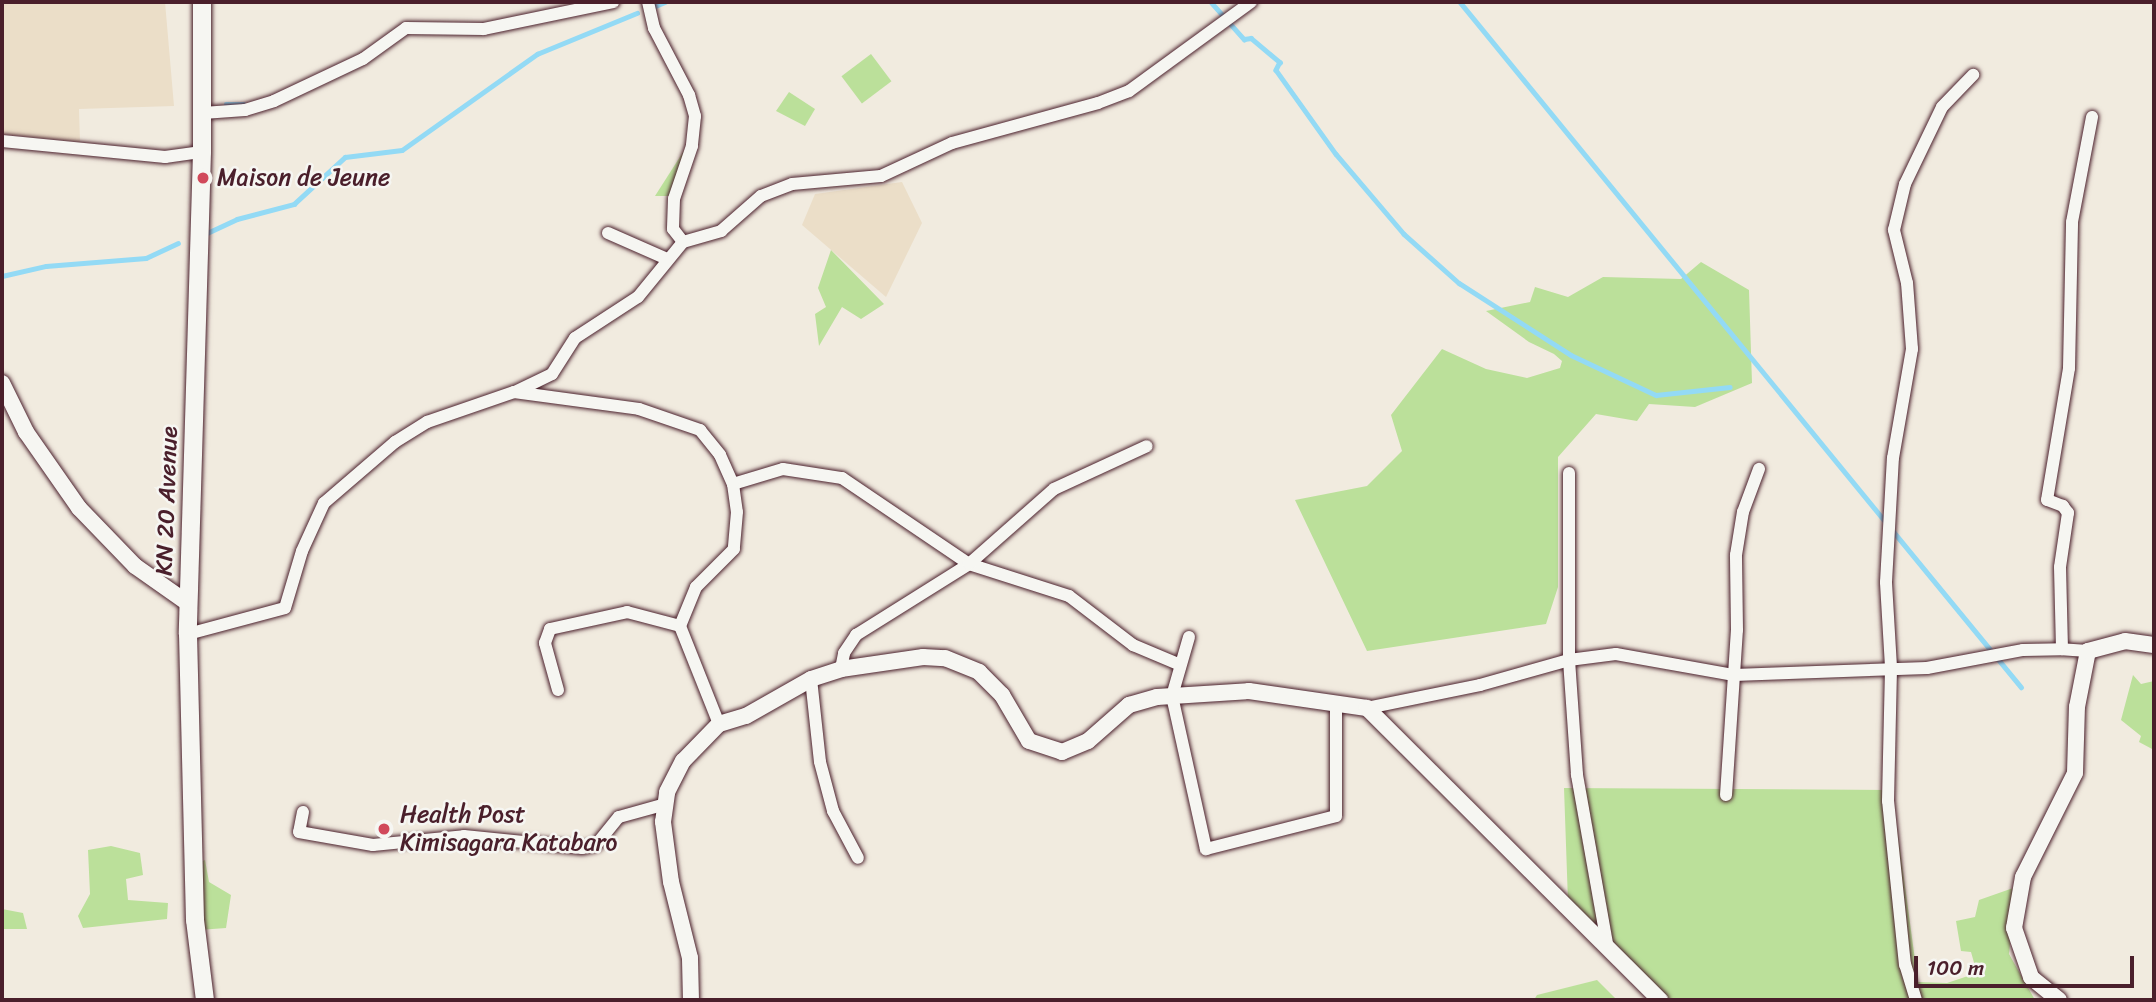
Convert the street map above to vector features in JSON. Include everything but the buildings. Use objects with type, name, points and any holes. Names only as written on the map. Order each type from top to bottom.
[{"type":"main road","name":"KN 20 Avenue","points":[[202,2],[203,113],[188,634],[195,906],[205,1000]]},
{"type":"street","points":[[203,113],[245,110],[274,101],[363,59],[406,28],[495,28],[613,2]]},
{"type":"street","points":[[648,2],[654,27],[689,94],[695,116],[692,146],[674,199],[673,229],[683,242]]},
{"type":"street","points":[[188,634],[279,613],[288,602],[314,521],[329,498],[411,431],[514,392],[552,374],[575,338],[638,297],[683,242],[721,231],[761,196],[792,184],[881,176],[952,143],[1129,91],[1251,2]]},
{"type":"street","points":[[1916,1000],[1905,965],[1890,841],[1891,667],[1886,582],[1893,458],[1912,349],[1907,283],[1894,230],[1905,184],[1942,107],[1973,75]]},
{"type":"street","points":[[2062,649],[2060,567],[2068,513],[2063,506],[2047,500],[2048,474],[2069,368],[2072,222],[2092,117]]},
{"type":"street","points":[[2,141],[165,157],[202,152]]},
{"type":"street","points":[[608,233],[667,259]]},
{"type":"street","points":[[2,383],[26,432],[86,517],[135,566],[189,604]]},
{"type":"street","points":[[514,392],[639,409],[674,419],[711,441],[733,484],[737,523],[734,549],[696,587],[680,626],[719,724]]},
{"type":"street","points":[[841,669],[844,653],[856,635],[970,564],[1054,489],[1147,446]]},
{"type":"street","points":[[733,484],[783,469],[842,478],[970,564],[1069,596],[1133,645],[1178,664]]},
{"type":"street","points":[[1726,795],[1734,675],[1736,555],[1743,512],[1759,469]]},
{"type":"street","points":[[1569,473],[1569,660],[1577,775],[1607,943]]},
{"type":"street","points":[[558,690],[545,643],[550,629],[627,612],[680,626]]},
{"type":"street","points":[[1189,637],[1178,664],[1172,696],[1206,849],[1336,816],[1336,702]]},
{"type":"street","points":[[691,1000],[690,958],[665,841],[666,804],[683,761],[719,724],[746,716],[811,679],[841,669],[945,658],[979,672],[996,688],[1029,741],[1062,752],[1088,741],[1129,705],[1172,696],[1249,691],[1367,708],[1480,685],[1569,660],[1616,654],[1734,675],[1955,666],[2023,650],[2088,651],[2125,640],[2154,645]]},
{"type":"street","points":[[2059,1000],[2031,977],[2014,928],[2023,877],[2075,772],[2077,707],[2088,651]]},
{"type":"street","points":[[811,679],[827,786],[834,811],[859,858]]},
{"type":"street","points":[[1367,708],[1607,943],[1660,1000]]},
{"type":"street","points":[[303,812],[299,832],[373,845],[464,836],[582,848],[596,845],[619,817],[666,804]]},
{"type":"shaded area","points":[[2,2],[165,2],[174,106],[79,109],[80,142],[2,134]]},
{"type":"shaded area","points":[[902,182],[922,223],[886,297],[802,225],[815,194]]},
{"type":"green space","points":[[871,54],[891,81],[862,103],[841,76]]},
{"type":"green space","points":[[789,92],[815,109],[805,126],[776,111]]},
{"type":"green space","points":[[692,138],[671,196],[655,196]]},
{"type":"green space","points":[[831,250],[884,304],[861,319],[842,307],[819,346],[815,314],[826,307],[818,288]]},
{"type":"green space","points":[[1701,262],[1749,290],[1752,383],[1695,407],[1649,404],[1637,421],[1596,414],[1558,457],[1558,587],[1546,624],[1367,651],[1295,500],[1367,486],[1402,451],[1391,415],[1442,349],[1486,369],[1527,378],[1560,368],[1562,361],[1554,354],[1529,342],[1486,311],[1530,302],[1535,287],[1568,297],[1603,277],[1681,279]]},
{"type":"green space","points":[[2133,675],[2141,684],[2154,681],[2154,750],[2139,742],[2141,736],[2121,720]]},
{"type":"green space","points":[[1564,788],[1892,790],[1918,982],[1947,983],[1977,973],[1971,952],[1961,951],[1956,921],[1975,917],[1979,900],[2016,887],[2009,954],[2035,1000],[1664,1000],[1568,902]]},
{"type":"green space","points":[[111,846],[140,853],[143,875],[126,879],[128,900],[168,903],[167,919],[83,928],[78,916],[90,894],[88,850]]},
{"type":"green space","points":[[205,860],[209,882],[231,895],[226,928],[199,930],[196,864]]},
{"type":"green space","points":[[2,909],[23,913],[27,929],[2,929]]},
{"type":"green space","points":[[1597,980],[1617,1000],[1534,1000],[1537,995]]},
{"type":"waterway","points":[[653,7],[665,2]]},
{"type":"waterway","points":[[1211,2],[1244,39],[1251,38],[1280,62],[1276,70],[1336,154],[1404,234],[1459,283],[1571,355],[1656,395],[1730,387]]},
{"type":"waterway","points":[[1460,2],[1885,521]]},
{"type":"waterway","points":[[205,234],[237,219],[294,204],[345,157],[402,150],[537,54],[637,13]]},
{"type":"waterway","points":[[226,104],[244,104]]},
{"type":"waterway","points":[[2,276],[46,266],[146,258],[178,243]]},
{"type":"waterway","points":[[1893,531],[2021,687]]},
{"type":"place","name":"Maison de Jeune","points":[[203,178]]},
{"type":"place","name":"Health Post Kimisagara Katabaro","points":[[384,829]]}]
